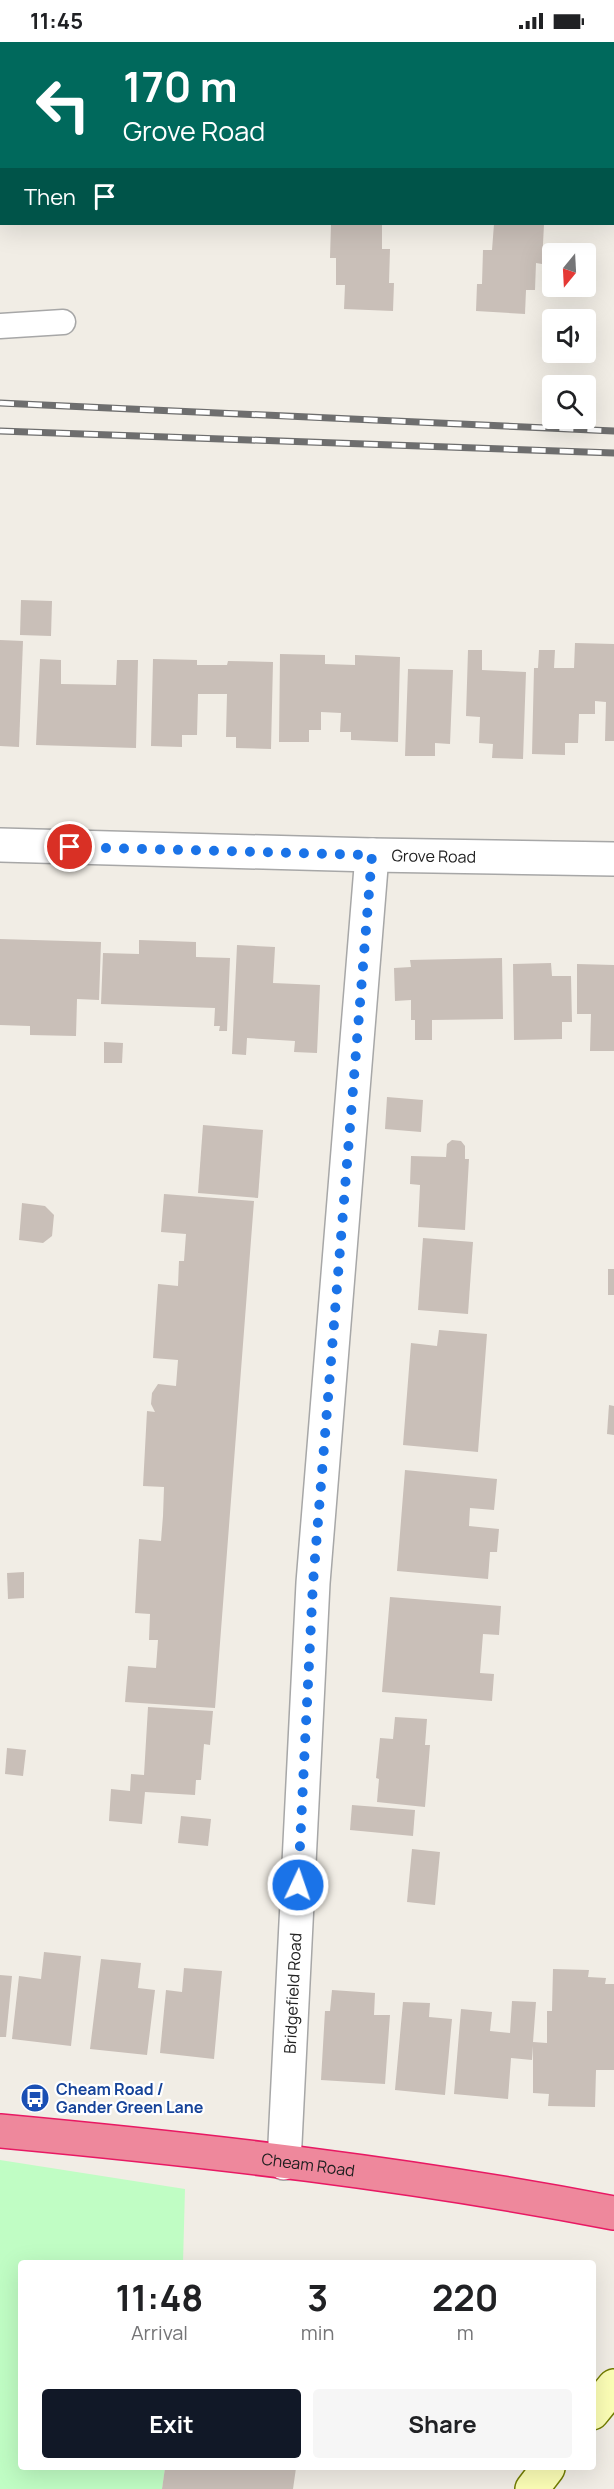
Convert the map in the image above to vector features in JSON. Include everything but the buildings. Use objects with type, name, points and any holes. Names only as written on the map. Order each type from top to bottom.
[{"type":"highway","name":"Cheam Road","points":[[0,2132],[284,2163],[502,2191],[614,2213]]},
{"type":"street","name":"Grove Road","points":[[0,844],[372,855],[614,859]]},
{"type":"street","name":"Bridgefield Road","points":[[284,2163],[313,1583],[372,855]]},
{"type":"street","points":[[596,2408],[614,2386]]},
{"type":"street","points":[[532,2489],[546,2470]]},
{"type":"lane","points":[[0,326],[63,322]]},
{"type":"green space","points":[[0,2160],[185,2189],[183,2260],[18,2260],[18,2470],[165,2470],[162,2489],[0,2489]]},
{"type":"railway","points":[[0,403],[614,431]]},
{"type":"railway","points":[[0,431],[614,453]]},
{"type":"place","name":"Cheam Road / Gander Green Lane","points":[[35,2098]]},
{"type":"route","points":[[70,847],[372,855],[313,1583],[298,1885]]}]
